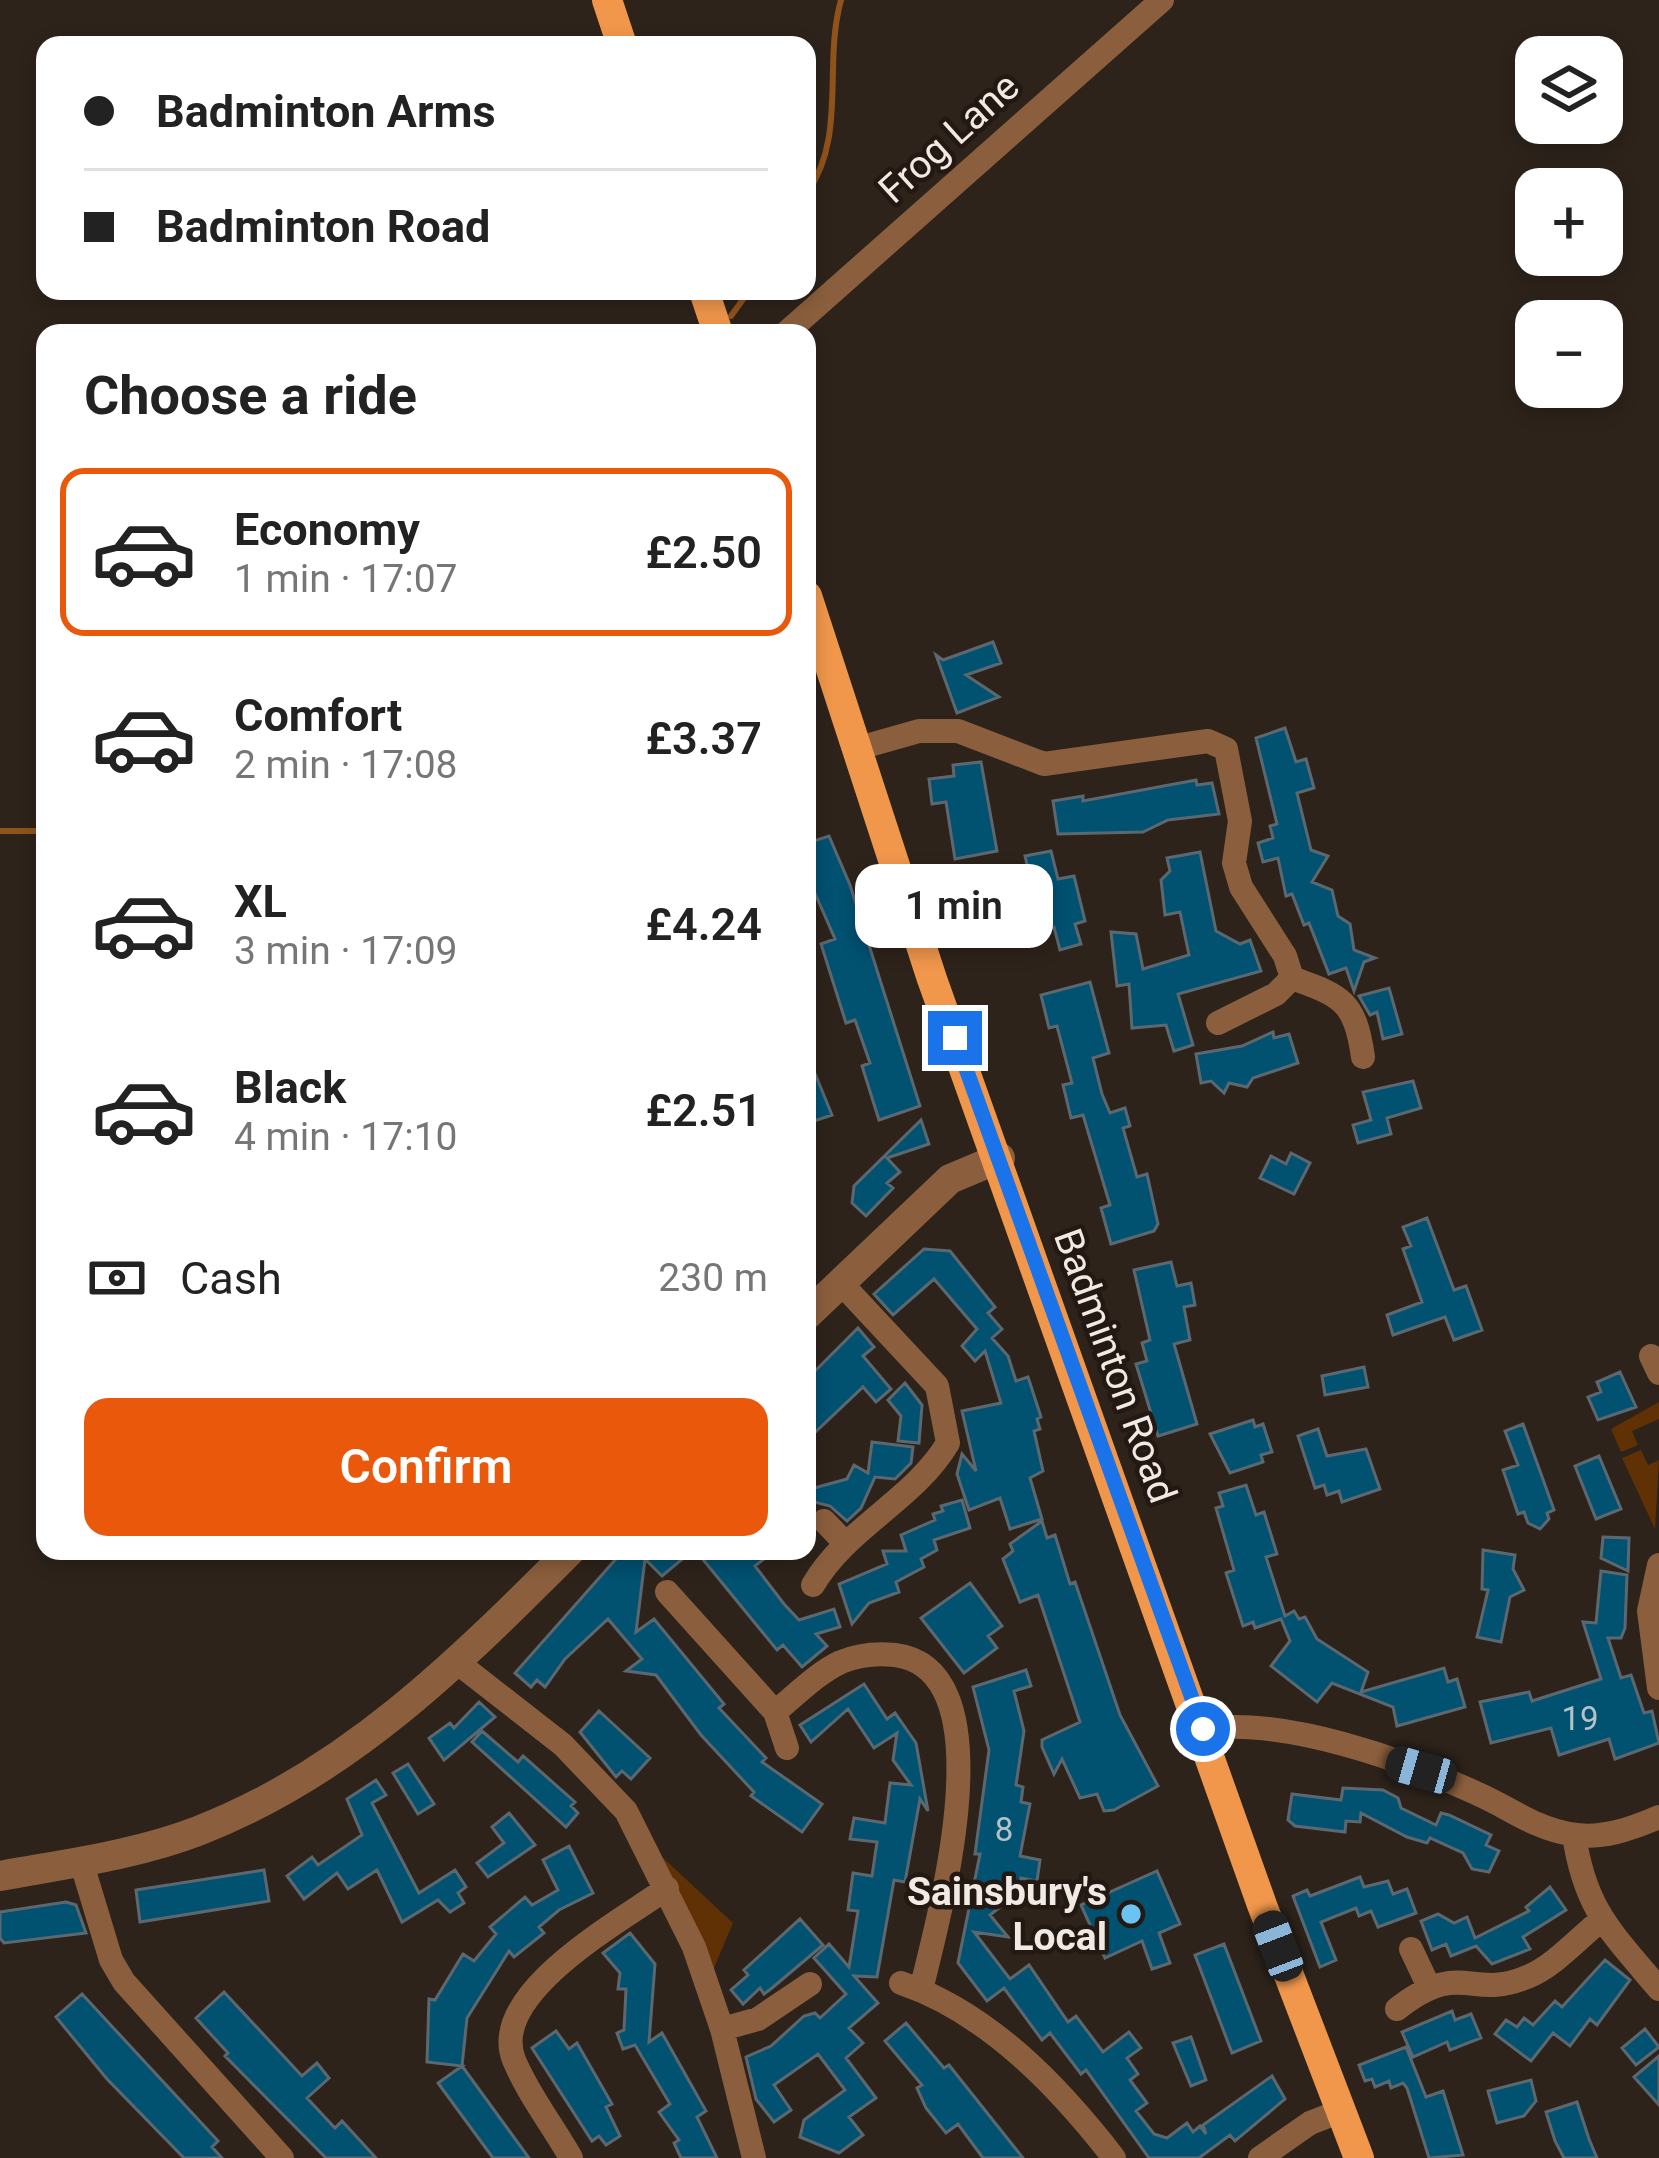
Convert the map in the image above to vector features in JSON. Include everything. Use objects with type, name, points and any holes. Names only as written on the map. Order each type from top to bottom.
[{"type":"main road","points":[[607,0],[619,36]]},
{"type":"main road","name":"Badminton Road","points":[[816,622],[932,980],[1000,1157],[1359,2158]]},
{"type":"street","name":"Frog Lane","points":[[796,324],[1162,0]]},
{"type":"street","points":[[859,748],[919,731],[958,731],[1044,764],[1208,741],[1226,749],[1240,821],[1234,863],[1241,886],[1285,956],[1292,978]]},
{"type":"street","points":[[1218,1023],[1276,994],[1292,978]]},
{"type":"street","points":[[1292,978],[1340,995],[1358,1023],[1363,1057]]},
{"type":"street","points":[[816,1306],[950,1179],[1000,1157]]},
{"type":"street","points":[[813,1586],[846,1544],[931,1472],[948,1443],[937,1386],[840,1282]]},
{"type":"street","points":[[824,1521],[846,1544]]},
{"type":"street","points":[[0,1876],[194,1833],[264,1802],[369,1735],[458,1663],[561,1560]]},
{"type":"street","points":[[1659,1564],[1649,1611],[1659,1688]]},
{"type":"street","points":[[668,1592],[775,1712],[788,1748]]},
{"type":"street","points":[[775,1712],[842,1662],[877,1653],[910,1657],[926,1666],[953,1703],[959,1755],[943,1898],[911,1986],[1004,2041],[1075,2108],[1114,2158]]},
{"type":"street","points":[[458,1663],[563,1745],[626,1811],[694,1947],[722,2029],[754,2158]]},
{"type":"street","points":[[1203,1729],[1242,1723],[1421,1770],[1483,1796],[1526,1822],[1574,1835],[1625,1832],[1659,1817]]},
{"type":"street","points":[[1574,1835],[1581,1884],[1601,1920],[1659,1989]]},
{"type":"street","points":[[81,1861],[111,1960],[124,1982],[282,2158]]},
{"type":"street","points":[[571,2158],[512,2056],[517,2015],[541,1978],[667,1888]]},
{"type":"street","points":[[1397,2009],[1428,1984],[1451,1979],[1498,1985],[1531,1977],[1601,1920]]},
{"type":"street","points":[[1412,1948],[1428,1984]]},
{"type":"street","points":[[722,2029],[758,2019],[810,1984]]},
{"type":"street","points":[[1260,2158],[1310,2122],[1341,2111]]},
{"type":"shaded area","points":[[1659,1402],[1659,1419],[1632,1431],[1638,1445],[1621,1452],[1611,1429]]},
{"type":"shaded area","points":[[1641,1450],[1648,1465],[1659,1460],[1655,1529],[1622,1458]]},
{"type":"shaded area","points":[[660,1855],[733,1923],[711,1975]]},
{"type":"building","points":[[993,642],[1001,663],[966,675],[999,697],[957,713],[936,655],[943,660]]},
{"type":"building","points":[[1285,728],[1296,762],[1306,759],[1314,788],[1297,793],[1311,850],[1328,856],[1312,882],[1332,890],[1338,916],[1350,924],[1354,950],[1375,958],[1364,962],[1354,991],[1346,968],[1329,974],[1309,923],[1304,925],[1292,894],[1286,896],[1278,858],[1263,862],[1258,843],[1273,838],[1270,826],[1277,824],[1256,738]]},
{"type":"building","points":[[981,762],[997,851],[955,859],[946,802],[932,804],[929,779],[954,776],[953,765]]},
{"type":"building","points":[[1196,780],[1197,785],[1212,783],[1219,814],[1168,820],[1143,832],[1058,834],[1053,801],[1083,796],[1083,801]]},
{"type":"building","points":[[829,836],[850,885],[920,1106],[879,1120],[862,1066],[870,1063],[855,1020],[846,1023],[821,944],[835,939],[816,896],[816,840]]},
{"type":"building","points":[[1051,851],[1058,879],[1074,876],[1085,921],[1075,924],[1081,944],[1060,950],[1054,927],[1043,930],[1025,856]]},
{"type":"building","points":[[1200,852],[1216,931],[1240,944],[1250,940],[1261,971],[1178,994],[1193,1045],[1174,1051],[1166,1025],[1132,1028],[1129,984],[1117,986],[1111,932],[1136,934],[1143,969],[1189,955],[1180,912],[1165,915],[1161,880],[1170,871],[1167,858]]},
{"type":"building","points":[[1090,982],[1109,1053],[1093,1058],[1102,1094],[1110,1113],[1125,1108],[1130,1126],[1123,1128],[1137,1177],[1147,1174],[1158,1224],[1154,1231],[1111,1244],[1101,1208],[1110,1205],[1083,1115],[1071,1118],[1063,1085],[1072,1083],[1057,1026],[1049,1028],[1041,995]]},
{"type":"building","points":[[1389,988],[1402,1034],[1383,1039],[1377,1012],[1370,1015],[1359,996]]},
{"type":"building","points":[[1273,1032],[1274,1038],[1289,1034],[1298,1063],[1253,1078],[1247,1087],[1229,1083],[1224,1093],[1211,1081],[1201,1083],[1196,1054],[1242,1046]]},
{"type":"building","points":[[816,1076],[832,1115],[816,1120]]},
{"type":"building","points":[[1413,1081],[1421,1108],[1387,1118],[1391,1134],[1358,1143],[1353,1125],[1371,1120],[1363,1092]]},
{"type":"building","points":[[921,1120],[929,1144],[887,1158],[900,1172],[887,1183],[893,1188],[866,1216],[852,1203],[854,1186]]},
{"type":"building","points":[[1291,1153],[1310,1163],[1294,1194],[1260,1178],[1271,1156],[1286,1164]]},
{"type":"building","points":[[1427,1218],[1454,1290],[1466,1286],[1482,1330],[1454,1340],[1445,1317],[1393,1335],[1387,1315],[1422,1302],[1403,1249],[1411,1246],[1403,1227]]},
{"type":"building","points":[[924,1249],[950,1251],[995,1307],[988,1313],[1002,1329],[992,1338],[1008,1356],[1016,1381],[1028,1377],[1041,1417],[1037,1419],[1040,1429],[1034,1431],[1043,1471],[1030,1478],[1042,1519],[1010,1529],[1000,1498],[969,1510],[957,1474],[962,1454],[976,1471],[962,1411],[1001,1403],[985,1351],[975,1361],[962,1346],[977,1329],[934,1279],[893,1315],[874,1294]]},
{"type":"building","points":[[1171,1262],[1177,1286],[1191,1283],[1195,1305],[1184,1307],[1190,1340],[1174,1344],[1197,1424],[1158,1436],[1136,1364],[1147,1361],[1142,1343],[1150,1340],[1134,1270]]},
{"type":"building","points":[[858,1328],[874,1347],[863,1356],[891,1389],[876,1402],[863,1387],[816,1431],[816,1370]]},
{"type":"building","points":[[1364,1367],[1368,1387],[1325,1395],[1322,1376]]},
{"type":"building","points":[[1620,1372],[1636,1407],[1598,1420],[1588,1397],[1601,1392],[1597,1382]]},
{"type":"building","points":[[905,1383],[922,1405],[919,1443],[898,1441],[901,1416],[888,1400]]},
{"type":"building","points":[[1253,1420],[1255,1427],[1263,1424],[1272,1452],[1261,1455],[1263,1462],[1230,1473],[1210,1434]]},
{"type":"building","points":[[1523,1424],[1554,1510],[1547,1513],[1549,1519],[1540,1529],[1528,1523],[1524,1512],[1518,1514],[1503,1470],[1518,1465],[1505,1431]]},
{"type":"building","points":[[1318,1429],[1327,1456],[1366,1449],[1380,1489],[1342,1502],[1339,1491],[1327,1495],[1324,1485],[1315,1488],[1298,1436]]},
{"type":"building","points":[[872,1442],[913,1447],[911,1463],[895,1479],[875,1477],[861,1508],[847,1521],[830,1506],[816,1502],[816,1488],[847,1479],[854,1465],[868,1473]]},
{"type":"building","points":[[1599,1456],[1621,1509],[1596,1519],[1575,1466]]},
{"type":"building","points":[[1246,1485],[1256,1515],[1264,1512],[1277,1554],[1266,1557],[1285,1616],[1294,1611],[1299,1619],[1305,1617],[1317,1639],[1368,1672],[1361,1692],[1444,1668],[1448,1682],[1457,1679],[1465,1707],[1397,1726],[1393,1707],[1332,1683],[1317,1702],[1271,1666],[1290,1641],[1281,1619],[1255,1628],[1253,1622],[1243,1626],[1226,1573],[1234,1570],[1216,1508],[1223,1506],[1219,1493]]},
{"type":"building","points":[[962,1500],[970,1528],[934,1540],[937,1550],[921,1559],[924,1567],[896,1582],[899,1592],[869,1603],[852,1624],[839,1584],[887,1564],[883,1551],[906,1551],[901,1535],[935,1520],[933,1514],[943,1511],[941,1506]]},
{"type":"building","points":[[1042,1521],[1047,1538],[1055,1535],[1070,1584],[1075,1582],[1120,1715],[1158,1786],[1114,1810],[1104,1811],[1097,1794],[1080,1798],[1062,1759],[1054,1774],[1042,1747],[1042,1740],[1080,1722],[1038,1595],[1020,1602],[1003,1559],[1013,1551],[1010,1544]]},
{"type":"building","points":[[1603,1537],[1629,1538],[1628,1571],[1601,1558]]},
{"type":"building","points":[[1483,1550],[1515,1555],[1513,1569],[1524,1590],[1510,1597],[1501,1642],[1477,1637],[1488,1590],[1482,1589]]},
{"type":"building","points":[[615,1560],[645,1560],[636,1632],[654,1619],[724,1704],[719,1708],[766,1758],[762,1762],[822,1804],[802,1832],[751,1796],[754,1792],[701,1735],[656,1675],[626,1671],[642,1659],[608,1619],[565,1659],[545,1687],[537,1680],[531,1687],[515,1673]]},
{"type":"building","points":[[646,1560],[681,1560],[662,1576]]},
{"type":"building","points":[[703,1560],[763,1560],[755,1566],[799,1620],[834,1609],[840,1627],[816,1634],[827,1646],[802,1667],[783,1645],[777,1650]]},
{"type":"building","points":[[1601,1571],[1627,1575],[1625,1628],[1621,1638],[1608,1638],[1621,1678],[1631,1675],[1644,1713],[1652,1711],[1659,1743],[1615,1759],[1609,1739],[1559,1755],[1551,1728],[1491,1743],[1480,1702],[1529,1692],[1532,1701],[1601,1679],[1583,1622],[1596,1623]]},
{"type":"building","points":[[970,1583],[1002,1626],[988,1636],[997,1648],[964,1673],[921,1618]]},
{"type":"building","points":[[1026,1670],[1031,1686],[1014,1691],[1024,1731],[1016,1785],[1023,1787],[1021,1802],[1030,1804],[1020,1856],[1040,1860],[1037,1881],[1021,1878],[1018,1893],[990,1915],[1008,1937],[974,1932],[1010,1979],[1029,1965],[1068,2022],[1076,2016],[1103,2052],[1129,2032],[1141,2048],[1127,2058],[1138,2074],[1130,2080],[1147,2103],[1136,2111],[1154,2134],[1167,2138],[1187,2123],[1193,2132],[1200,2126],[1206,2134],[1203,2125],[1272,2076],[1285,2099],[1235,2141],[1230,2135],[1199,2158],[1149,2158],[1086,2070],[1081,2074],[1050,2033],[1042,2040],[1004,1988],[987,2001],[958,1963],[980,1854],[975,1854],[989,1750],[973,1687]]},
{"type":"building","points":[[864,1684],[887,1719],[895,1713],[916,1743],[928,1811],[920,1799],[905,1882],[894,1880],[877,1977],[854,1976],[878,2003],[849,2028],[863,2043],[846,2058],[876,2098],[849,2117],[863,2135],[839,2153],[800,2137],[804,2120],[845,2090],[818,2054],[774,2085],[791,2110],[774,2122],[756,2099],[746,2057],[771,2046],[804,2016],[815,2013],[820,2018],[846,1994],[814,1958],[829,1944],[849,1967],[858,1911],[848,1910],[853,1873],[872,1876],[877,1842],[850,1839],[854,1818],[885,1823],[890,1783],[911,1785],[893,1760],[897,1733],[874,1748],[848,1709],[811,1742],[800,1725]]},
{"type":"building","points":[[479,1702],[495,1717],[444,1760],[429,1738],[450,1723],[454,1728]]},
{"type":"building","points":[[599,1711],[650,1758],[631,1779],[622,1771],[616,1777],[580,1732]]},
{"type":"building","points":[[482,1731],[518,1762],[523,1756],[575,1802],[571,1806],[578,1813],[566,1827],[472,1742]]},
{"type":"building","points":[[408,1764],[434,1804],[418,1814],[393,1773]]},
{"type":"building","points":[[376,1780],[386,1795],[372,1803],[419,1893],[455,1870],[466,1887],[458,1893],[464,1903],[450,1912],[438,1900],[402,1922],[377,1870],[348,1889],[337,1873],[304,1899],[287,1876],[312,1857],[318,1865],[362,1835],[347,1799]]},
{"type":"building","points":[[1343,1788],[1383,1790],[1398,1798],[1401,1808],[1436,1825],[1441,1813],[1491,1835],[1486,1845],[1499,1851],[1489,1872],[1472,1869],[1463,1853],[1430,1838],[1427,1843],[1407,1837],[1361,1813],[1360,1822],[1346,1821],[1345,1832],[1295,1826],[1288,1820],[1292,1794],[1341,1800]]},
{"type":"building","points":[[509,1813],[535,1845],[488,1877],[477,1863],[504,1843],[492,1827]]},
{"type":"building","points":[[569,1846],[593,1893],[559,1910],[539,1927],[544,1933],[514,1957],[509,1951],[467,2018],[462,2066],[427,2062],[429,1999],[435,2000],[463,1954],[474,1961],[496,1934],[490,1927],[525,1897],[532,1905],[558,1890],[543,1860]]},
{"type":"building","points":[[264,1870],[269,1901],[140,1922],[136,1890]]},
{"type":"building","name":"Sainsbury's Local","points":[[1157,1871],[1180,1924],[1159,1933],[1170,1963],[1152,1969],[1142,1941],[1105,1958],[1081,1905]]},
{"type":"building","points":[[1360,1877],[1364,1887],[1388,1881],[1393,1894],[1407,1889],[1416,1913],[1378,1927],[1371,1911],[1359,1916],[1356,1908],[1321,1922],[1336,1960],[1320,1967],[1293,1896],[1307,1890],[1310,1896]]},
{"type":"building","points":[[1550,1887],[1566,1910],[1523,1937],[1530,1949],[1492,1964],[1476,1946],[1451,1956],[1446,1944],[1432,1950],[1421,1921],[1438,1914],[1454,1923],[1467,1917],[1475,1938],[1529,1911],[1526,1907]]},
{"type":"building","points":[[66,1902],[76,1905],[86,1933],[4,1943],[0,1938],[0,1912]]},
{"type":"building","points":[[800,1919],[823,1945],[764,1994],[760,1988],[743,2004],[731,1990],[748,1975],[744,1970]]},
{"type":"building","points":[[630,1933],[655,1964],[649,2042],[662,2033],[706,2111],[697,2117],[717,2158],[681,2158],[674,2143],[679,2140],[659,2112],[670,2104],[635,2045],[623,2049],[617,2033],[624,2030],[626,1989],[618,1989],[620,1973],[603,1953]]},
{"type":"building","points":[[1224,1944],[1261,2041],[1232,2053],[1195,1955]]},
{"type":"building","points":[[1605,1960],[1630,1980],[1597,2025],[1590,2019],[1570,2046],[1553,2033],[1531,2061],[1495,2034],[1506,2020],[1517,2027],[1524,2018],[1533,2025],[1555,2001],[1562,2007]]},
{"type":"building","points":[[224,1992],[302,2076],[317,2063],[329,2078],[307,2098],[335,2128],[342,2121],[376,2158],[326,2158],[225,2056],[228,2053],[196,2018]]},
{"type":"building","points":[[82,1994],[218,2141],[212,2147],[222,2158],[184,2158],[107,2079],[56,2017]]},
{"type":"building","points":[[1452,2011],[1455,2020],[1471,2014],[1481,2038],[1450,2050],[1447,2042],[1413,2057],[1402,2032]]},
{"type":"building","points":[[906,2023],[944,2068],[949,2065],[1023,2158],[983,2158],[958,2124],[946,2133],[926,2108],[917,2088],[922,2085],[885,2041]]},
{"type":"building","points":[[1645,2029],[1659,2047],[1636,2065],[1622,2048]]},
{"type":"building","points":[[556,2031],[569,2049],[577,2043],[612,2104],[606,2107],[620,2136],[606,2145],[599,2136],[592,2141],[532,2048]]},
{"type":"building","points":[[1191,2037],[1206,2080],[1191,2086],[1173,2043]]},
{"type":"building","points":[[1406,2047],[1426,2097],[1443,2091],[1463,2155],[1429,2158],[1403,2083],[1391,2088],[1389,2081],[1375,2087],[1372,2079],[1365,2081],[1359,2065]]},
{"type":"building","points":[[1659,2056],[1659,2105],[1634,2077]]},
{"type":"building","points":[[462,2066],[529,2158],[493,2158],[438,2083]]},
{"type":"building","points":[[1531,2080],[1536,2101],[1524,2116],[1497,2123],[1488,2091]]},
{"type":"building","points":[[1577,2102],[1597,2158],[1564,2158],[1555,2141],[1546,2112]]},
{"type":"waterway","points":[[816,176],[831,124],[841,0]]},
{"type":"waterway","points":[[731,316],[743,300]]},
{"type":"waterway","points":[[0,831],[36,831]]},
{"type":"place","name":"Sainsbury's Local","points":[[1131,1914]]},
{"type":"route","points":[[955,1038],[1203,1729]]}]
